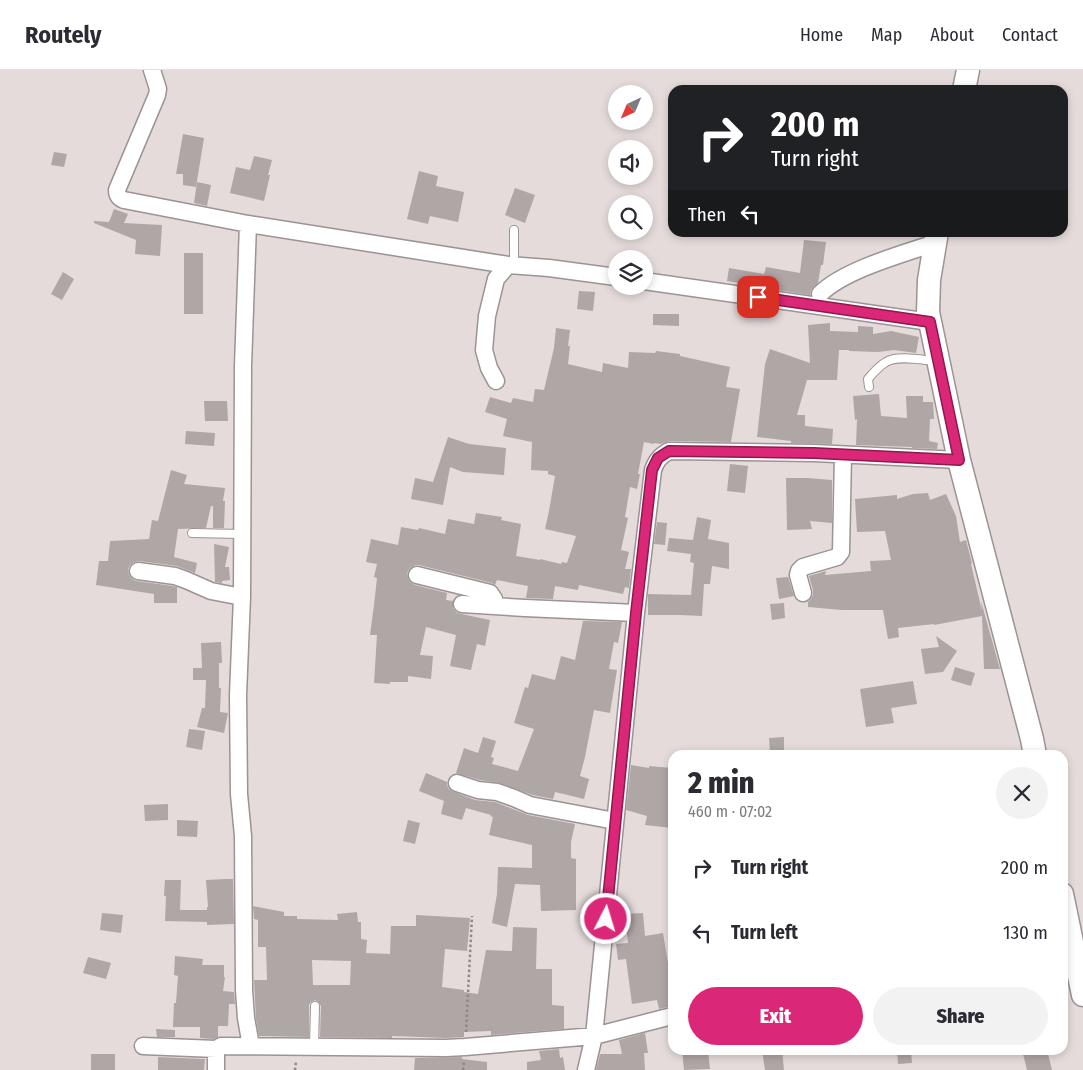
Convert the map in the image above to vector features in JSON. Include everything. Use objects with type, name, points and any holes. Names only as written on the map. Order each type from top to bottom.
[{"type":"street","points":[[152,70],[158,88],[157,95],[118,190],[117,195],[120,199],[248,224],[511,265],[608,276]]},
{"type":"street","points":[[965,85],[968,70]]},
{"type":"street","points":[[248,224],[243,366],[242,597],[238,695],[239,794],[243,836],[244,990],[251,1046]]},
{"type":"street","points":[[820,294],[846,276],[936,238]]},
{"type":"street","points":[[936,238],[929,280],[928,307],[930,322],[959,460],[1034,750]]},
{"type":"street","points":[[496,381],[489,368],[484,350],[487,316],[496,279],[511,265]]},
{"type":"street","points":[[653,282],[930,322]]},
{"type":"street","points":[[586,1070],[594,1036],[652,470],[658,458],[669,451],[959,460]]},
{"type":"street","points":[[802,593],[798,575],[799,571],[803,567],[837,557],[841,552],[844,455]]},
{"type":"street","points":[[138,571],[175,576],[211,591],[242,597]]},
{"type":"street","points":[[417,575],[490,594],[494,599],[493,606]]},
{"type":"street","points":[[462,604],[636,613]]},
{"type":"street","points":[[457,783],[478,790],[497,792],[530,805],[615,821]]},
{"type":"street","points":[[1068,924],[1083,992]]},
{"type":"street","points":[[144,1046],[216,1049],[221,1046],[465,1047],[594,1036],[668,1017]]},
{"type":"street","points":[[216,1049],[216,1070]]},
{"type":"lane","points":[[511,265],[514,230]]},
{"type":"lane","points":[[869,387],[868,379],[872,373],[887,360],[909,358],[939,362]]},
{"type":"lane","points":[[192,533],[242,534]]},
{"type":"lane","points":[[314,1047],[315,1006]]},
{"type":"path","points":[[465,1047],[472,916]]},
{"type":"building","points":[[183,134],[204,138],[196,187],[183,185],[183,174],[176,174]]},
{"type":"building","points":[[54,152],[67,154],[64,167],[51,165]]},
{"type":"building","points":[[254,156],[272,160],[264,201],[230,193],[236,167],[250,170]]},
{"type":"building","points":[[419,171],[438,176],[436,186],[464,192],[458,222],[430,216],[428,224],[407,219]]},
{"type":"building","points":[[197,182],[211,185],[207,206],[194,203]]},
{"type":"building","points":[[515,188],[535,195],[525,223],[505,215]]},
{"type":"building","points":[[114,209],[128,214],[124,223],[162,225],[160,256],[135,254],[136,240],[94,223],[94,221],[109,222]]},
{"type":"building","points":[[804,240],[826,242],[818,283],[811,290],[810,295],[727,281],[729,268],[764,274],[766,267],[800,273]]},
{"type":"building","points":[[184,253],[203,253],[203,314],[184,314]]},
{"type":"building","points":[[63,272],[74,279],[62,300],[51,294]]},
{"type":"building","points":[[579,291],[595,292],[593,311],[577,309]]},
{"type":"building","points":[[653,314],[679,314],[679,326],[653,325]]},
{"type":"building","points":[[830,323],[830,331],[858,332],[858,326],[873,327],[873,334],[891,331],[919,337],[916,353],[894,350],[878,352],[839,350],[837,380],[807,380],[797,415],[805,415],[805,426],[833,429],[832,444],[791,443],[791,441],[757,437],[765,364],[770,349],[810,363],[808,325]]},
{"type":"building","points":[[556,328],[570,330],[568,364],[602,372],[603,363],[628,368],[629,352],[655,353],[656,351],[680,354],[680,356],[730,367],[726,387],[740,389],[731,442],[669,441],[654,444],[644,442],[637,489],[630,487],[625,517],[628,518],[621,550],[629,552],[625,569],[631,569],[629,588],[625,587],[623,594],[579,585],[578,590],[555,586],[553,599],[526,598],[528,586],[497,580],[495,585],[419,565],[410,568],[407,573],[410,582],[447,593],[446,600],[453,601],[453,608],[457,613],[490,620],[485,646],[477,644],[471,670],[450,666],[456,635],[426,627],[420,655],[433,656],[431,679],[408,676],[408,682],[374,683],[377,635],[370,635],[377,578],[374,577],[377,564],[366,562],[371,539],[398,545],[401,527],[418,530],[419,528],[445,534],[448,519],[474,524],[476,513],[502,517],[501,520],[521,524],[516,556],[561,564],[562,562],[567,563],[576,536],[545,529],[555,476],[548,474],[548,471],[531,470],[532,442],[503,436],[507,419],[485,412],[490,397],[511,403],[513,398],[533,402],[535,389],[544,390],[554,348]]},
{"type":"building","points":[[879,394],[881,416],[907,418],[906,396],[923,396],[923,402],[933,402],[934,419],[930,419],[929,441],[938,443],[937,449],[856,445],[857,419],[855,420],[853,396]]},
{"type":"building","points":[[204,401],[227,401],[228,421],[205,421]]},
{"type":"building","points":[[186,431],[215,433],[214,446],[185,444]]},
{"type":"building","points":[[448,437],[469,444],[506,448],[504,475],[463,472],[450,467],[443,505],[411,499],[415,478],[433,482]]},
{"type":"building","points":[[730,464],[748,466],[745,493],[727,491]]},
{"type":"building","points":[[171,470],[187,475],[184,484],[225,488],[223,501],[225,501],[224,528],[213,528],[213,506],[211,506],[206,528],[178,529],[174,557],[197,563],[195,573],[177,566],[139,561],[134,562],[128,569],[129,575],[136,581],[177,587],[177,603],[154,603],[154,594],[96,585],[99,561],[108,561],[110,541],[149,539],[152,520],[158,521]]},
{"type":"building","points":[[786,478],[832,480],[832,523],[810,521],[812,529],[787,530]]},
{"type":"building","points":[[928,493],[930,500],[946,494],[956,516],[960,542],[966,540],[982,611],[981,601],[1000,669],[984,669],[982,616],[934,625],[898,628],[899,637],[888,639],[883,610],[842,610],[808,607],[808,602],[813,595],[809,576],[826,571],[825,575],[871,571],[870,561],[891,560],[885,531],[857,532],[855,499],[897,495],[897,499],[913,494]]},
{"type":"building","points":[[697,517],[711,520],[708,539],[729,543],[729,569],[712,566],[710,584],[704,584],[702,616],[648,615],[648,594],[691,595],[694,563],[690,562],[691,554],[667,551],[669,538],[693,540]]},
{"type":"building","points":[[657,522],[667,523],[665,545],[654,544]]},
{"type":"building","points":[[214,544],[229,547],[225,567],[229,567],[230,580],[222,581],[222,583],[215,582]]},
{"type":"building","points":[[788,577],[794,596],[779,599],[776,578]]},
{"type":"building","points":[[784,603],[785,618],[772,620],[770,604]]},
{"type":"building","points":[[583,621],[622,622],[618,643],[614,642],[609,669],[617,670],[610,713],[594,710],[580,776],[589,779],[584,799],[555,792],[553,799],[533,795],[500,783],[480,780],[456,773],[464,748],[478,753],[483,737],[496,741],[491,757],[494,758],[492,764],[518,771],[534,729],[514,723],[525,687],[528,688],[532,674],[555,680],[561,656],[575,660]]},
{"type":"building","points":[[936,636],[957,651],[943,672],[925,674],[921,649],[939,647]]},
{"type":"building","points":[[221,642],[222,663],[219,663],[220,712],[228,713],[224,733],[197,727],[202,708],[205,708],[206,680],[193,680],[193,668],[202,668],[201,643]]},
{"type":"building","points":[[955,667],[975,673],[971,686],[951,680]]},
{"type":"building","points":[[913,681],[917,704],[891,708],[894,723],[866,727],[860,689]]},
{"type":"building","points":[[189,729],[205,731],[202,750],[186,747]]},
{"type":"building","points":[[784,737],[784,750],[770,750],[769,738]]},
{"type":"building","points":[[631,765],[649,768],[649,766],[668,768],[668,828],[645,825],[647,816],[626,810]]},
{"type":"building","points":[[426,773],[447,782],[449,789],[454,792],[475,800],[495,802],[528,815],[575,824],[571,842],[571,858],[576,859],[576,910],[541,911],[540,885],[515,884],[507,927],[492,923],[497,894],[498,867],[532,868],[532,845],[489,835],[493,817],[491,815],[466,808],[462,820],[441,814],[444,801],[419,791]]},
{"type":"building","points":[[168,804],[168,820],[145,821],[144,805]]},
{"type":"building","points":[[177,820],[198,821],[197,837],[177,836]]},
{"type":"building","points":[[408,820],[420,823],[415,844],[403,841]]},
{"type":"building","points":[[233,879],[234,924],[207,925],[207,922],[165,921],[165,880],[181,880],[180,910],[207,910],[206,880]]},
{"type":"building","points":[[253,906],[284,912],[284,916],[297,916],[297,919],[338,920],[337,914],[357,912],[358,922],[361,922],[361,939],[367,940],[366,953],[390,954],[391,926],[416,926],[416,915],[470,918],[467,951],[445,949],[442,987],[478,994],[486,950],[512,951],[513,927],[537,928],[536,969],[552,969],[552,1005],[564,1006],[564,1029],[491,1035],[491,1031],[464,1032],[464,1037],[446,1038],[392,1036],[392,1038],[320,1037],[321,1006],[315,1000],[309,1005],[309,1037],[259,1036],[254,980],[267,980],[266,947],[258,947],[258,920],[254,919]],"holes":[[[312,960],[351,961],[350,985],[313,985]]]},
{"type":"building","points":[[102,913],[123,915],[121,933],[100,930]]},
{"type":"building","points":[[643,913],[645,936],[663,933],[668,963],[668,1007],[659,1009],[657,1000],[632,1004],[626,959],[618,960],[616,944],[628,943],[625,914]]},
{"type":"building","points":[[175,956],[203,959],[202,965],[224,965],[223,991],[234,992],[235,1004],[229,1004],[228,1026],[218,1026],[218,1037],[213,1039],[200,1038],[200,1027],[173,1027],[178,976],[174,975]]},
{"type":"building","points":[[88,957],[111,963],[106,979],[83,973]]},
{"type":"building","points":[[156,1029],[175,1030],[175,1037],[157,1037]]},
{"type":"building","points":[[645,1033],[648,1053],[644,1053],[645,1070],[596,1070],[600,1054],[622,1054],[619,1040]]},
{"type":"building","points":[[559,1049],[560,1058],[563,1057],[565,1070],[527,1070],[527,1062],[541,1060],[539,1051]]},
{"type":"building","points":[[91,1054],[115,1054],[115,1070],[91,1070]]},
{"type":"building","points":[[682,1055],[709,1055],[710,1069],[684,1070]]},
{"type":"building","points":[[763,1055],[782,1055],[784,1070],[765,1070]]},
{"type":"building","points":[[897,1055],[911,1055],[912,1063],[898,1064]]},
{"type":"building","points":[[1023,1055],[1048,1055],[1052,1070],[1027,1070]]},
{"type":"building","points":[[158,1057],[205,1059],[204,1070],[158,1070]]},
{"type":"building","points":[[462,1057],[462,1059],[487,1062],[487,1070],[414,1070],[415,1058]]},
{"type":"route","points":[[606,919],[652,470],[658,458],[669,451],[814,453],[959,460],[930,322],[758,297]]}]
